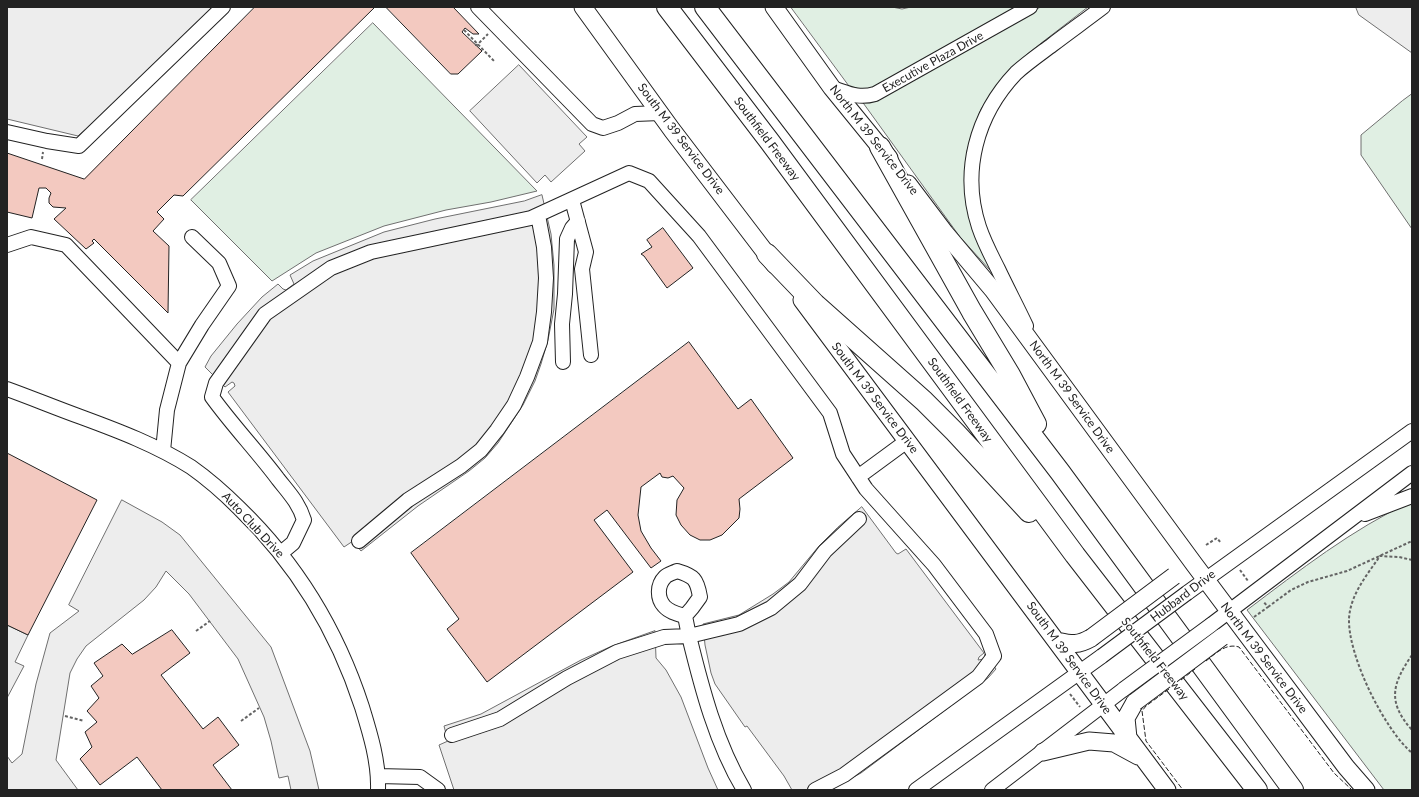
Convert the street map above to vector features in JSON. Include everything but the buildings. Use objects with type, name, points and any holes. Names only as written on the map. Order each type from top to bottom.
[{"type":"highway","name":"Southfield Freeway","points":[[667,7],[770,142],[1075,555],[1257,790]]},
{"type":"highway","points":[[705,7],[1060,472],[1293,790]]},
{"type":"highway","points":[[880,147],[972,312],[1010,375],[1060,472]]},
{"type":"highway","points":[[767,254],[815,304],[924,401],[955,432],[1029,512],[1075,555]]},
{"type":"main road","name":"South M 39 Service Drive","points":[[583,7],[660,113],[1167,790]]},
{"type":"main road","name":"North M 39 Service Drive","points":[[774,7],[832,88],[880,147],[945,233],[993,290],[1248,637],[1346,767],[1366,790]]},
{"type":"main road","points":[[1056,641],[1070,644],[1080,644],[1091,638],[1174,576],[1180,569],[1183,560],[1179,543]]},
{"type":"main road","points":[[1128,738],[1126,718],[1135,702],[1217,631],[1241,634],[1248,637]]},
{"type":"main road","points":[[1043,752],[1089,741],[1114,743],[1144,759]]},
{"type":"street","points":[[7,132],[46,142],[79,146],[223,7]]},
{"type":"street","points":[[478,7],[592,124],[603,128],[618,123],[635,114],[660,113]]},
{"type":"street","name":"Executive Plaza Drive","points":[[832,88],[857,96],[875,94],[1030,7]]},
{"type":"street","points":[[1038,351],[979,228],[971,193],[973,156],[979,133],[988,112],[1001,91],[1028,63],[1103,7]]},
{"type":"street","points":[[281,553],[293,542],[304,520],[300,507],[212,397],[216,383],[266,314],[331,268],[371,252],[531,218],[630,173],[649,181],[699,236],[830,413],[843,454],[866,489],[934,564],[986,634],[994,656],[978,677],[844,775],[816,790]]},
{"type":"street","points":[[572,200],[586,252],[582,269],[591,355]]},
{"type":"street","points":[[359,541],[408,500],[461,466],[481,450],[514,405],[527,377],[540,342],[544,312],[546,278],[544,248],[538,215]]},
{"type":"street","points":[[563,362],[562,324],[567,239],[572,228],[578,221]]},
{"type":"street","points":[[7,245],[31,237],[66,245],[179,363]]},
{"type":"street","points":[[163,451],[167,410],[179,363],[202,325],[229,286],[219,263],[192,237]]},
{"type":"street","name":"Auto Club Drive","points":[[7,389],[118,431],[163,451],[192,468],[223,492],[254,522],[281,553],[312,596],[332,632],[355,685],[365,718],[378,783],[387,790]]},
{"type":"street","name":"Hubbard Drive","points":[[920,787],[1079,673],[1205,579],[1412,431]]},
{"type":"street","points":[[858,477],[907,441]]},
{"type":"street","points":[[992,790],[1124,689],[1217,631],[1229,611],[1412,473]]},
{"type":"street","points":[[1346,522],[1412,496]]},
{"type":"street","points":[[452,735],[500,719],[568,678],[617,652],[664,637],[689,636],[739,624],[771,608],[800,584],[825,551],[859,519]]},
{"type":"street","points":[[685,616],[700,680],[714,724],[737,779],[744,790]]},
{"type":"street","points":[[904,790],[936,767],[967,754]]},
{"type":"street","points":[[378,783],[420,777],[438,788],[438,790]]},
{"type":"street","points":[[920,787],[934,786],[940,790]]},
{"type":"path","points":[[464,30],[476,45],[494,61]]},
{"type":"path","points":[[476,45],[491,32]]},
{"type":"path","points":[[1206,545],[1217,538],[1221,543]]},
{"type":"path","points":[[1254,617],[1291,590],[1308,582],[1347,571],[1412,541]]},
{"type":"path","points":[[1380,556],[1399,557],[1412,560]]},
{"type":"path","points":[[1380,556],[1358,588],[1353,602],[1349,619],[1351,638],[1355,654],[1374,700],[1398,740],[1412,753]]},
{"type":"path","points":[[1238,568],[1249,583]]},
{"type":"path","points":[[1261,599],[1268,607]]},
{"type":"path","points":[[196,631],[210,621]]},
{"type":"path","points":[[1412,655],[1398,679],[1394,692],[1397,707],[1403,720],[1412,730]]},
{"type":"path","points":[[1068,692],[1080,707]]},
{"type":"path","points":[[241,721],[259,708]]},
{"type":"path","points":[[65,716],[84,721]]},
{"type":"green space","points":[[791,7],[892,7],[902,9],[911,7],[1017,7],[873,88],[865,90],[850,87]]},
{"type":"green space","points":[[1041,7],[1088,7],[1012,67],[997,85],[981,109],[967,151],[965,173],[966,195],[969,212],[999,280],[960,237],[861,100],[886,92]]},
{"type":"green space","points":[[373,23],[537,191],[491,202],[446,210],[384,226],[316,253],[272,281],[191,200]]},
{"type":"green space","points":[[1412,94],[1412,229],[1361,155],[1361,135]]},
{"type":"green space","points":[[1412,501],[1412,790],[1384,790],[1247,610],[1326,551],[1390,512]]},
{"type":"shaded area","points":[[7,7],[225,7],[78,136],[7,119]]},
{"type":"shaded area","points":[[1356,7],[1412,7],[1412,53],[1359,15]]},
{"type":"shaded area","points":[[519,65],[587,137],[579,144],[585,151],[551,182],[545,175],[537,183],[470,111]]},
{"type":"shaded area","points":[[542,195],[551,234],[554,265],[554,309],[548,340],[541,364],[535,381],[523,405],[498,443],[485,458],[469,471],[418,506],[361,551],[353,541],[344,547],[228,392],[235,386],[234,383],[232,382],[225,387],[205,367],[211,356],[237,324],[262,297],[278,284],[286,290],[294,284],[290,275],[313,261],[384,232],[435,219],[524,201]]},
{"type":"shaded area","points":[[122,500],[162,522],[180,535],[271,647],[310,751],[319,790],[291,790],[288,776],[279,778],[264,717],[238,659],[189,594],[166,571],[156,587],[144,600],[86,646],[70,673],[56,760],[78,790],[7,790],[7,756],[12,763],[22,754],[36,684],[50,633],[79,611],[69,605]]},
{"type":"shaded area","points":[[862,507],[896,553],[898,554],[906,549],[984,653],[978,660],[984,659],[985,654],[996,669],[988,678],[861,773],[829,790],[792,790],[784,776],[747,726],[745,727],[715,684],[705,645],[703,624],[739,615],[773,594],[789,582],[819,546],[837,528]]},
{"type":"shaded area","points":[[7,625],[28,635],[15,662],[24,666],[7,698]]},
{"type":"shaded area","points":[[655,631],[656,658],[666,670],[681,697],[718,790],[454,790],[439,745],[448,741],[444,726],[481,714],[581,660],[612,646]]},
{"type":"fence","points":[[1206,661],[1217,652],[1225,648],[1230,646],[1239,647],[1334,773],[1352,790]]},
{"type":"fence","points":[[1181,680],[1195,669]]},
{"type":"fence","points":[[1169,689],[1146,706],[1142,711],[1146,741],[1183,790]]}]
